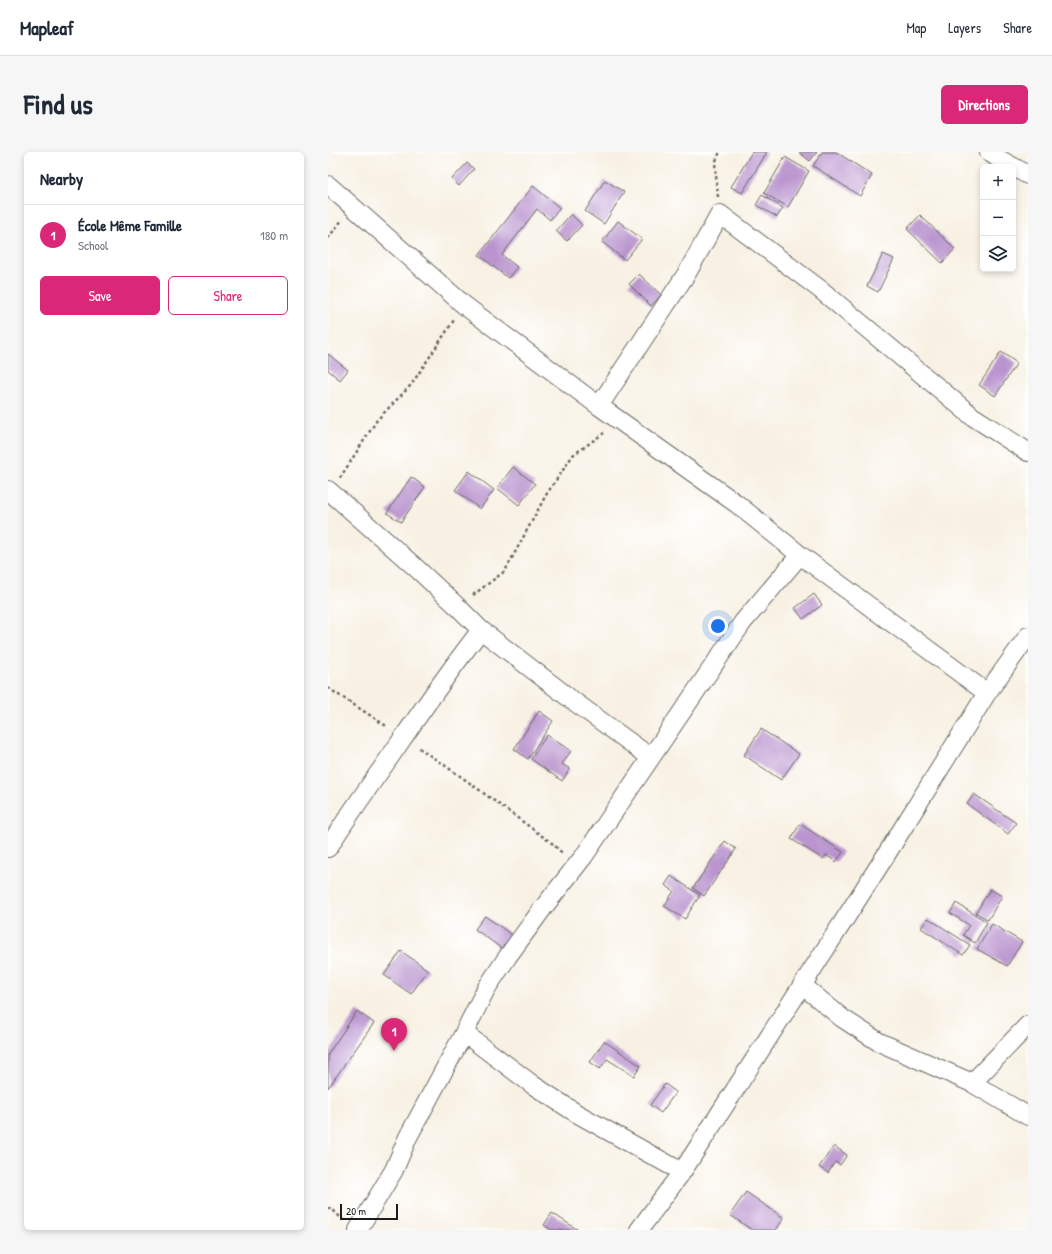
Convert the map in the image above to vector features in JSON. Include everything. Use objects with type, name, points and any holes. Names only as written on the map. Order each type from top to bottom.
[{"type":"street","points":[[989,152],[1028,174]]},
{"type":"street","points":[[328,185],[464,305],[599,406],[737,504],[800,555],[988,693]]},
{"type":"street","points":[[599,406],[687,273],[720,214],[821,290],[972,416],[1028,452]]},
{"type":"street","points":[[330,491],[458,607],[481,630],[568,697],[650,757]]},
{"type":"street","points":[[353,1228],[394,1170],[408,1137],[486,989],[543,908],[575,867],[743,622],[800,555]]},
{"type":"street","points":[[328,848],[349,815],[459,658],[481,630]]},
{"type":"street","points":[[638,1230],[682,1172],[988,693],[1028,636]]},
{"type":"street","points":[[802,985],[842,1018],[879,1042],[972,1083],[1028,1116]]},
{"type":"street","points":[[972,1083],[1028,1024]]},
{"type":"street","points":[[464,1033],[533,1085],[576,1113],[682,1172]]},
{"type":"path","points":[[720,152],[715,163],[720,214]]},
{"type":"path","points":[[330,491],[377,420],[411,386],[464,305]]},
{"type":"path","points":[[458,607],[505,571],[546,496],[573,455],[621,422]]},
{"type":"path","points":[[328,688],[404,737],[553,844],[575,867]]},
{"type":"path","points":[[328,1208],[333,1210],[353,1228]]},
{"type":"building","points":[[752,152],[767,152],[742,193],[731,187]]},
{"type":"building","points":[[799,152],[817,152],[810,161]]},
{"type":"building","points":[[822,152],[836,152],[872,175],[860,196],[813,166]]},
{"type":"building","points":[[785,157],[809,171],[788,207],[764,193]]},
{"type":"building","points":[[467,163],[474,169],[459,186],[452,179]]},
{"type":"building","points":[[605,180],[624,192],[604,224],[585,211]]},
{"type":"building","points":[[533,186],[560,208],[550,220],[537,209],[502,255],[517,267],[508,278],[479,255]]},
{"type":"building","points":[[762,195],[783,208],[777,217],[756,205]]},
{"type":"building","points":[[571,214],[582,225],[567,241],[556,231]]},
{"type":"building","points":[[920,215],[955,249],[942,263],[907,229]]},
{"type":"building","points":[[618,221],[642,239],[625,260],[602,242]]},
{"type":"building","points":[[883,254],[894,259],[878,292],[867,286]]},
{"type":"building","points":[[639,274],[661,295],[651,306],[629,284]]},
{"type":"building","points":[[1001,352],[1017,363],[995,396],[979,385]]},
{"type":"building","points":[[328,354],[348,370],[340,380],[328,370]]},
{"type":"building","points":[[513,467],[535,484],[519,505],[497,488]]},
{"type":"building","points":[[469,471],[494,490],[480,509],[455,490]]},
{"type":"building","points":[[411,477],[425,487],[401,522],[387,513]]},
{"type":"building","points":[[814,594],[822,605],[803,619],[795,608]]},
{"type":"building","points":[[539,711],[553,721],[528,759],[514,749]]},
{"type":"building","points":[[761,729],[799,754],[781,780],[744,755]]},
{"type":"building","points":[[547,735],[571,751],[562,764],[570,769],[562,781],[531,759]]},
{"type":"building","points":[[974,794],[1016,823],[1008,834],[967,804]]},
{"type":"building","points":[[800,824],[843,852],[836,862],[826,855],[823,859],[791,839]]},
{"type":"building","points":[[725,841],[736,849],[704,896],[693,888]]},
{"type":"building","points":[[671,876],[700,895],[685,919],[664,906],[674,891],[665,885]]},
{"type":"building","points":[[990,889],[1002,896],[988,920],[976,913]]},
{"type":"building","points":[[956,903],[987,922],[975,943],[963,935],[969,925],[950,913]]},
{"type":"building","points":[[485,916],[515,937],[505,951],[475,929]]},
{"type":"building","points":[[928,918],[970,945],[963,955],[921,928]]},
{"type":"building","points":[[992,924],[1022,942],[1007,966],[977,949]]},
{"type":"building","points":[[401,951],[428,970],[411,994],[384,975]]},
{"type":"building","points":[[357,1011],[374,1023],[328,1088],[328,1054]]},
{"type":"building","points":[[604,1041],[641,1066],[634,1076],[607,1059],[600,1069],[590,1062]]},
{"type":"building","points":[[665,1084],[676,1092],[661,1113],[650,1105]]},
{"type":"building","points":[[834,1146],[847,1155],[840,1165],[835,1162],[828,1173],[819,1167]]},
{"type":"building","points":[[746,1192],[784,1218],[776,1230],[752,1230],[730,1215]]},
{"type":"building","points":[[552,1213],[578,1230],[551,1230],[544,1225]]},
{"type":"place","name":"École Même Famille","points":[[394,1051]]}]
